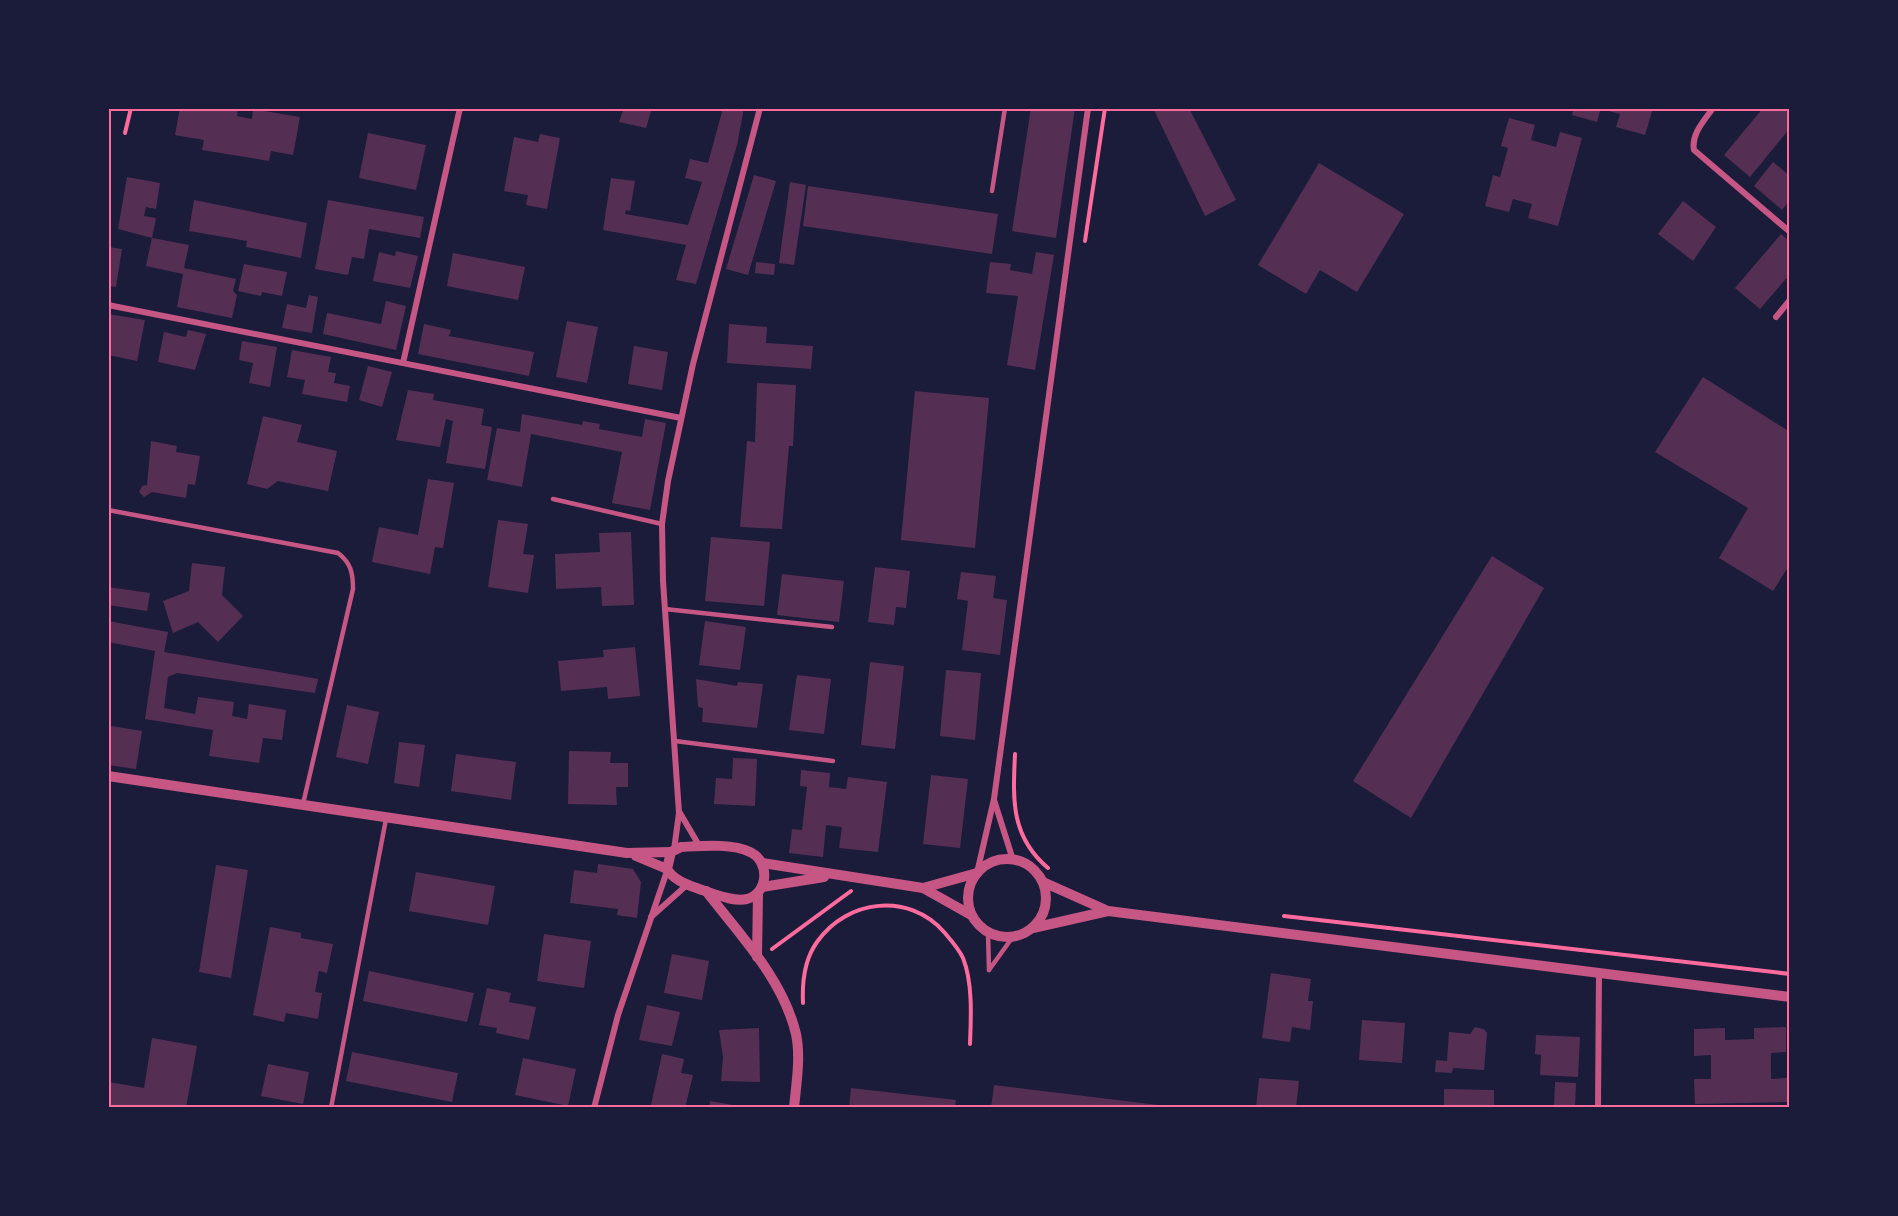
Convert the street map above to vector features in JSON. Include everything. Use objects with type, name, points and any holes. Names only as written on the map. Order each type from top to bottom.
[{"type":"street","points":[[403,363],[460,108]]},
{"type":"street","points":[[594,1108],[618,1015],[673,851],[679,813],[665,609],[662,524],[681,418],[709,296],[743,180],[760,108]]},
{"type":"street","points":[[971,915],[968,892],[977,873],[994,799],[1088,108]]},
{"type":"street","points":[[1713,108],[1692,142],[1694,150],[1790,232]]},
{"type":"street","points":[[1776,317],[1790,300]]},
{"type":"street","points":[[108,305],[681,418]]},
{"type":"street","points":[[108,776],[302,807],[627,853],[700,847],[741,849],[755,854],[762,863],[765,875],[760,890],[762,955]]},
{"type":"street","points":[[994,799],[1013,860]]},
{"type":"street","points":[[679,813],[700,847]]},
{"type":"street","points":[[627,853],[667,870],[688,884],[742,900],[760,890],[831,876]]},
{"type":"street","points":[[923,888],[977,873],[988,864],[1001,860],[1013,860],[1034,870],[1043,882],[1046,897],[1045,909],[1033,928]]},
{"type":"street","points":[[762,863],[831,876],[923,888],[971,915],[988,933],[1012,938],[1033,928],[1108,911]]},
{"type":"street","points":[[1043,882],[1108,911],[1790,997]]},
{"type":"street","points":[[651,917],[688,884]]},
{"type":"street","points":[[706,891],[762,955],[784,1000],[797,1036],[794,1108]]},
{"type":"street","points":[[1598,1108],[1599,973]]},
{"type":"lane","points":[[992,191],[1005,108]]},
{"type":"lane","points":[[553,499],[662,524]]},
{"type":"lane","points":[[108,510],[338,553],[347,560],[353,574],[353,589],[302,807]]},
{"type":"lane","points":[[665,609],[832,627]]},
{"type":"lane","points":[[675,741],[833,761]]},
{"type":"lane","points":[[331,1108],[386,819]]},
{"type":"lane","points":[[988,933],[989,970],[1012,938]]},
{"type":"path","points":[[125,133],[131,108]]},
{"type":"path","points":[[1016,748],[1014,815],[1021,833],[1050,870]]},
{"type":"path","points":[[762,955],[866,880]]},
{"type":"path","points":[[795,998],[801,1006],[803,975],[815,943],[847,915],[877,904],[908,908],[932,919],[962,955],[971,1019],[970,1044]]},
{"type":"path","points":[[1277,915],[1790,974]]},
{"type":"building","points":[[180,108],[238,108],[237,116],[252,119],[253,109],[300,117],[293,155],[271,151],[269,161],[202,150],[204,140],[175,135]]},
{"type":"building","points":[[624,108],[652,108],[646,128],[619,122]]},
{"type":"building","points":[[723,108],[744,108],[737,145],[696,284],[676,280],[686,245],[603,230],[611,178],[635,181],[630,211],[626,210],[625,214],[688,225],[702,182],[685,178],[690,159],[708,163]]},
{"type":"building","points":[[1031,108],[1075,108],[1056,238],[1012,231]]},
{"type":"building","points":[[1153,108],[1189,108],[1236,200],[1205,216]]},
{"type":"building","points":[[1574,108],[1601,108],[1597,122],[1572,115]]},
{"type":"building","points":[[1653,108],[1645,135],[1616,127],[1620,114],[1601,109]]},
{"type":"building","points":[[1763,108],[1790,108],[1790,128],[1750,177],[1724,155]]},
{"type":"building","points":[[1509,118],[1535,125],[1531,140],[1556,147],[1560,132],[1582,138],[1558,226],[1528,218],[1532,204],[1513,199],[1509,212],[1485,206],[1493,175],[1500,177],[1508,148],[1501,146]]},
{"type":"building","points":[[368,133],[426,145],[416,190],[359,178]]},
{"type":"building","points":[[540,134],[560,138],[547,209],[526,205],[528,195],[504,191],[514,137],[538,142]]},
{"type":"building","points":[[1773,162],[1790,176],[1790,200],[1782,210],[1754,186]]},
{"type":"building","points":[[1319,163],[1404,214],[1357,292],[1320,270],[1306,294],[1258,265]]},
{"type":"building","points":[[754,175],[776,181],[748,275],[726,269]]},
{"type":"building","points":[[127,177],[160,183],[156,209],[146,207],[144,216],[156,218],[152,238],[118,229]]},
{"type":"building","points":[[790,182],[806,185],[794,265],[779,263]]},
{"type":"building","points":[[808,186],[998,214],[992,254],[803,226]]},
{"type":"building","points":[[194,200],[307,223],[301,258],[246,247],[247,241],[189,231]]},
{"type":"building","points":[[328,200],[424,217],[420,238],[369,229],[364,259],[352,257],[348,275],[315,269]]},
{"type":"building","points":[[1683,201],[1716,227],[1693,261],[1658,234]]},
{"type":"building","points":[[1781,234],[1790,242],[1790,274],[1760,309],[1735,288]]},
{"type":"building","points":[[152,238],[189,245],[184,268],[236,279],[233,291],[237,295],[232,318],[177,307],[183,274],[146,266]]},
{"type":"building","points":[[108,247],[122,249],[116,287],[108,286]]},
{"type":"building","points":[[396,251],[418,256],[410,288],[373,281],[379,252],[395,256]]},
{"type":"building","points":[[1036,252],[1054,255],[1035,370],[1007,365],[1018,296],[986,293],[990,262],[1011,264],[1010,270],[1032,274]]},
{"type":"building","points":[[453,253],[525,267],[518,300],[447,286]]},
{"type":"building","points":[[756,262],[775,264],[774,275],[755,273]]},
{"type":"building","points":[[244,264],[287,272],[282,296],[262,292],[261,296],[238,291]]},
{"type":"building","points":[[309,295],[318,297],[312,333],[282,328],[287,304],[306,308]]},
{"type":"building","points":[[386,301],[406,306],[396,350],[323,334],[327,313],[381,324]]},
{"type":"building","points":[[108,314],[145,320],[137,361],[108,355]]},
{"type":"building","points":[[567,321],[598,327],[587,383],[556,377]]},
{"type":"building","points":[[424,324],[451,330],[449,336],[534,352],[529,376],[418,354]]},
{"type":"building","points":[[729,324],[767,327],[766,343],[813,346],[811,369],[727,363]]},
{"type":"building","points":[[188,330],[206,334],[195,370],[158,362],[164,332],[186,337]]},
{"type":"building","points":[[242,341],[277,347],[270,387],[249,383],[253,363],[239,360]]},
{"type":"building","points":[[634,346],[668,352],[662,390],[628,384]]},
{"type":"building","points":[[292,350],[331,357],[328,372],[336,373],[334,383],[350,386],[347,402],[302,394],[305,380],[287,377]]},
{"type":"building","points":[[368,366],[392,372],[382,407],[359,400]]},
{"type":"building","points":[[1703,377],[1790,432],[1790,564],[1773,591],[1719,558],[1748,508],[1655,452]]},
{"type":"building","points":[[757,383],[796,385],[793,446],[789,446],[782,529],[740,527],[747,441],[755,442]]},
{"type":"building","points":[[408,390],[434,394],[433,400],[484,409],[481,425],[492,427],[485,469],[446,463],[453,421],[446,419],[440,447],[396,440]]},
{"type":"building","points":[[915,391],[989,398],[975,548],[901,540]]},
{"type":"building","points":[[522,414],[582,425],[583,421],[600,424],[599,429],[642,437],[645,419],[666,423],[650,510],[612,503],[622,452],[531,434],[522,487],[487,480],[497,428],[520,432]]},
{"type":"building","points":[[263,416],[302,425],[297,442],[337,451],[328,491],[278,481],[267,489],[247,484]]},
{"type":"building","points":[[151,441],[177,446],[176,452],[200,456],[195,485],[188,484],[186,498],[152,492],[144,497],[139,492],[142,486],[147,485]]},
{"type":"building","points":[[428,479],[454,483],[443,548],[435,547],[430,574],[372,562],[379,527],[418,535]]},
{"type":"building","points":[[498,520],[528,524],[523,554],[534,555],[528,593],[488,587]]},
{"type":"building","points":[[631,532],[634,605],[602,606],[601,587],[556,589],[555,554],[600,552],[599,533]]},
{"type":"building","points":[[711,537],[770,542],[764,606],[705,601]]},
{"type":"building","points":[[1492,556],[1544,588],[1411,818],[1353,781]]},
{"type":"building","points":[[192,563],[225,567],[222,595],[243,616],[218,642],[198,622],[173,633],[163,601],[189,591]]},
{"type":"building","points":[[875,567],[910,571],[906,608],[896,607],[894,625],[868,622]]},
{"type":"building","points":[[961,572],[996,576],[993,598],[1007,600],[1000,655],[962,650],[968,601],[957,599]]},
{"type":"building","points":[[782,574],[844,581],[839,622],[777,615]]},
{"type":"building","points":[[108,587],[150,593],[147,611],[108,605]]},
{"type":"building","points":[[108,621],[168,632],[164,652],[318,679],[315,693],[177,673],[168,677],[164,708],[195,714],[198,697],[234,702],[232,716],[247,719],[249,704],[286,710],[282,740],[263,738],[259,763],[209,756],[213,730],[145,719],[155,651],[108,642]]},
{"type":"building","points":[[705,621],[746,627],[740,670],[699,665]]},
{"type":"building","points":[[635,647],[640,696],[608,699],[607,687],[561,691],[558,661],[604,657],[603,650]]},
{"type":"building","points":[[870,662],[904,666],[895,749],[861,745]]},
{"type":"building","points":[[946,670],[981,673],[975,740],[940,736]]},
{"type":"building","points":[[797,675],[831,679],[824,734],[789,730]]},
{"type":"building","points":[[696,679],[737,686],[738,682],[763,684],[757,728],[702,722],[703,708],[698,707]]},
{"type":"building","points":[[347,705],[379,712],[368,764],[336,757]]},
{"type":"building","points":[[111,726],[142,731],[136,769],[108,765]]},
{"type":"building","points":[[399,742],[425,745],[419,787],[394,783]]},
{"type":"building","points":[[569,751],[611,752],[610,763],[628,763],[628,787],[616,787],[617,805],[568,804]]},
{"type":"building","points":[[456,754],[516,762],[511,800],[451,791]]},
{"type":"building","points":[[733,758],[757,759],[755,806],[714,804],[716,778],[732,779]]},
{"type":"building","points":[[801,770],[830,773],[829,787],[846,789],[848,777],[887,782],[878,852],[839,848],[842,827],[826,825],[823,857],[789,853],[792,829],[802,830],[807,787],[800,786]]},
{"type":"building","points":[[931,775],[968,779],[960,848],[923,844]]},
{"type":"building","points":[[598,864],[633,869],[641,882],[637,918],[617,915],[618,909],[570,903],[574,870],[597,873]]},
{"type":"building","points":[[216,865],[248,870],[231,978],[199,972]]},
{"type":"building","points":[[416,872],[495,886],[488,925],[409,911]]},
{"type":"building","points":[[270,927],[301,933],[301,938],[333,944],[327,973],[319,971],[315,992],[322,993],[318,1019],[286,1013],[284,1022],[253,1015]]},
{"type":"building","points":[[544,934],[591,941],[584,988],[537,981]]},
{"type":"building","points":[[672,954],[709,961],[702,1000],[664,993]]},
{"type":"building","points":[[369,971],[474,993],[467,1022],[363,1001]]},
{"type":"building","points":[[1271,973],[1311,979],[1308,1001],[1313,1001],[1310,1030],[1292,1027],[1290,1042],[1262,1038]]},
{"type":"building","points":[[487,988],[511,993],[509,1002],[536,1007],[529,1040],[496,1033],[497,1028],[479,1025]]},
{"type":"building","points":[[647,1005],[680,1012],[672,1046],[639,1040]]},
{"type":"building","points":[[1362,1020],[1405,1023],[1402,1063],[1359,1060]]},
{"type":"building","points":[[1475,1027],[1484,1029],[1487,1033],[1484,1070],[1453,1068],[1452,1073],[1435,1072],[1436,1060],[1447,1061],[1449,1032],[1470,1034]]},
{"type":"building","points":[[1786,1027],[1786,1052],[1771,1053],[1771,1079],[1787,1078],[1787,1102],[1695,1104],[1694,1079],[1711,1079],[1711,1055],[1694,1056],[1694,1029],[1725,1028],[1725,1040],[1754,1039],[1754,1028]]},
{"type":"building","points":[[759,1028],[760,1082],[721,1081],[723,1057],[719,1030]]},
{"type":"building","points":[[1536,1035],[1580,1037],[1578,1077],[1540,1075],[1541,1055],[1535,1054]]},
{"type":"building","points":[[152,1038],[197,1046],[186,1108],[108,1108],[109,1082],[144,1088]]},
{"type":"building","points":[[352,1052],[458,1073],[452,1102],[346,1081]]},
{"type":"building","points":[[662,1054],[684,1059],[681,1073],[693,1075],[685,1108],[651,1105]]},
{"type":"building","points":[[523,1058],[576,1069],[568,1106],[515,1095]]},
{"type":"building","points":[[268,1064],[309,1072],[303,1104],[261,1096]]},
{"type":"building","points":[[1259,1078],[1299,1081],[1296,1108],[1256,1108]]},
{"type":"building","points":[[1555,1082],[1576,1083],[1575,1108],[1554,1108]]},
{"type":"building","points":[[994,1085],[1175,1107],[1175,1108],[991,1108]]},
{"type":"building","points":[[851,1088],[956,1100],[955,1108],[849,1108]]},
{"type":"building","points":[[1444,1089],[1494,1090],[1494,1108],[1444,1108]]},
{"type":"building","points":[[710,1101],[745,1107],[745,1108],[709,1108]]}]
